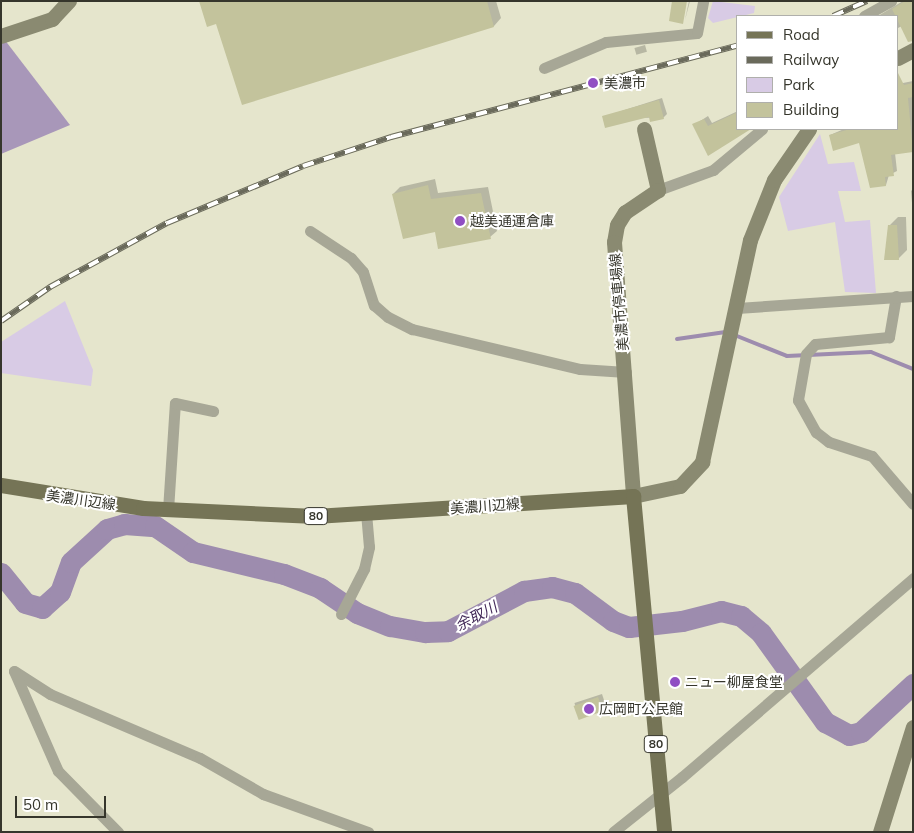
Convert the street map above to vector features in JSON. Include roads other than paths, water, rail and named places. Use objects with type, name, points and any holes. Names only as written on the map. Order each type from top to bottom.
[{"type":"main road","name":"美濃川辺線","points":[[1,485],[75,500],[168,510],[315,516],[633,496]]},
{"type":"main road","name":"80","points":[[633,496],[664,832]]},
{"type":"street","points":[[1,36],[52,19],[70,1]]},
{"type":"street","points":[[544,68],[606,42],[697,33],[703,1]]},
{"type":"street","points":[[866,15],[891,1]]},
{"type":"street","points":[[899,57],[913,50]]},
{"type":"street","points":[[644,129],[658,190],[713,170],[761,130]]},
{"type":"street","points":[[633,496],[680,486],[697,471],[715,418],[747,252],[767,196],[808,130]]},
{"type":"street","name":"美濃市停車場線","points":[[633,496],[626,372],[614,242],[617,225],[625,212],[658,190]]},
{"type":"street","points":[[310,231],[351,258],[381,311],[412,329],[580,369],[626,372]]},
{"type":"street","points":[[896,296],[889,337],[815,344],[805,358],[798,400],[803,416],[829,442],[872,456],[913,504]]},
{"type":"street","points":[[737,308],[913,296]]},
{"type":"street","points":[[168,510],[174,403],[213,411]]},
{"type":"street","points":[[341,614],[351,597],[369,547],[366,513]]},
{"type":"street","points":[[612,832],[913,578]]},
{"type":"street","points":[[118,832],[58,771],[14,671],[50,694],[200,758],[263,794],[368,832]]},
{"type":"street","points":[[880,832],[913,727]]},
{"type":"waterway","points":[[677,339],[726,332]]},
{"type":"waterway","points":[[732,334],[787,356],[871,352],[913,369]]},
{"type":"waterway","name":"余取川","points":[[1,573],[25,603],[42,608],[60,592],[71,562],[107,529],[124,524],[155,526],[193,552],[284,574],[320,588],[357,613],[390,626],[425,632],[448,631],[524,591],[552,587],[575,593],[613,621],[629,627],[682,621],[721,611],[741,616],[761,633],[825,722],[849,735],[861,732],[913,684]]},
{"type":"railway","points":[[835,15],[867,1]]},
{"type":"railway","points":[[1,321],[50,287],[167,223],[303,166],[391,137],[736,46]]},
{"type":"place","name":"美濃市","points":[[593,83]]},
{"type":"place","name":"越美通運倉庫","points":[[460,221]]},
{"type":"place","name":"ニュー柳屋食堂","points":[[675,682]]},
{"type":"place","name":"広岡町公民館","points":[[589,709]]}]
